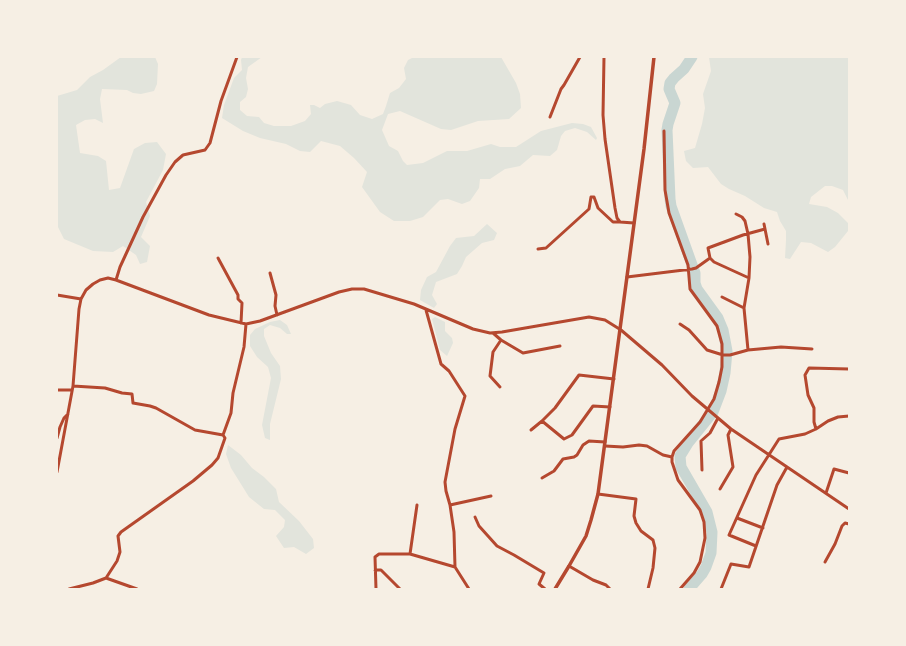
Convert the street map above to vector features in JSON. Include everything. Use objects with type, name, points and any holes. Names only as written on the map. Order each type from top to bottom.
[{"type":"street","points":[[116,280],[120,267],[143,217],[174,162],[183,155],[204,150],[210,143],[220,101],[237,57]]},
{"type":"street","points":[[550,117],[561,89],[580,57]]},
{"type":"street","points":[[604,57],[605,139],[615,208],[617,218],[620,222]]},
{"type":"street","points":[[555,589],[570,566],[586,536],[592,520],[598,494],[644,149],[654,57]]},
{"type":"street","points":[[664,131],[666,202],[690,269],[690,289],[710,314],[720,332],[724,355],[714,399],[700,422],[674,451],[672,457],[672,462],[678,480],[700,510],[704,522],[705,538],[700,562],[694,573],[680,589]]},
{"type":"street","points":[[538,249],[546,248],[589,209],[591,197],[594,197],[598,208],[613,222],[634,223]]},
{"type":"street","points":[[736,214],[742,217],[745,221],[748,234],[750,257],[744,308],[748,350]]},
{"type":"street","points":[[764,224],[768,244]]},
{"type":"street","points":[[748,278],[714,262],[710,258],[708,248],[765,229]]},
{"type":"street","points":[[218,258],[238,295],[238,299],[242,303],[240,323]]},
{"type":"street","points":[[627,277],[696,268],[710,258]]},
{"type":"street","points":[[270,273],[276,295],[275,306],[277,315]]},
{"type":"street","points":[[57,472],[73,388],[79,308],[81,299],[86,290],[93,284],[108,278],[116,280],[209,314],[246,324],[260,321],[338,292],[352,289],[364,289],[378,292],[473,329],[493,333],[589,317],[605,320],[620,330],[662,365],[708,410],[731,429],[849,509]]},
{"type":"street","points":[[57,294],[81,299]]},
{"type":"street","points":[[722,297],[744,308]]},
{"type":"street","points":[[426,310],[441,364],[448,371],[465,396],[455,429],[446,475],[446,491],[450,505],[454,532],[455,567],[469,589]]},
{"type":"street","points":[[70,589],[106,578],[117,561],[120,552],[118,536],[121,532],[203,473],[218,458],[225,438],[223,434],[231,413],[233,393],[244,347],[246,324]]},
{"type":"street","points":[[680,324],[689,330],[707,350],[724,355],[730,355],[748,350],[780,347],[812,349]]},
{"type":"street","points":[[493,333],[501,340],[523,353],[560,346]]},
{"type":"street","points":[[500,387],[490,376],[493,352],[501,340]]},
{"type":"street","points":[[816,429],[814,422],[814,408],[808,395],[805,375],[809,368],[849,369]]},
{"type":"street","points":[[531,430],[555,408],[579,375],[614,379]]},
{"type":"street","points":[[57,390],[73,388],[105,388],[132,394],[133,404],[156,408],[195,430],[223,434]]},
{"type":"street","points":[[542,421],[564,438],[572,435],[593,406],[610,407]]},
{"type":"street","points":[[57,438],[64,418],[68,414]]},
{"type":"street","points":[[756,546],[729,534],[756,475],[779,439],[805,434],[828,421],[838,417],[849,416]]},
{"type":"street","points":[[702,470],[701,441],[710,433],[717,417]]},
{"type":"street","points":[[720,489],[733,467],[728,434],[731,429]]},
{"type":"street","points":[[542,478],[554,471],[563,459],[577,455],[579,449],[589,441],[623,447],[638,445],[647,446],[663,455],[672,457]]},
{"type":"street","points":[[721,589],[731,564],[749,567],[777,485],[787,467]]},
{"type":"street","points":[[826,493],[834,469],[849,473]]},
{"type":"street","points":[[598,494],[636,499],[634,516],[636,523],[641,530],[653,540],[655,548],[653,568],[648,589]]},
{"type":"street","points":[[450,505],[491,496]]},
{"type":"street","points":[[410,554],[417,505]]},
{"type":"street","points":[[475,517],[480,526],[497,546],[544,574],[539,584],[545,589]]},
{"type":"street","points":[[737,518],[763,528]]},
{"type":"street","points":[[825,562],[835,544],[842,526],[845,523],[849,524]]},
{"type":"street","points":[[376,589],[375,558],[379,554],[410,554],[455,567]]},
{"type":"street","points":[[570,566],[593,580],[606,585],[610,589]]},
{"type":"street","points":[[375,570],[381,570],[400,589]]},
{"type":"street","points":[[106,578],[137,589]]},
{"type":"shaded area","points":[[121,57],[155,57],[158,64],[157,84],[154,91],[141,94],[133,93],[127,90],[102,89],[100,99],[103,123],[95,119],[85,120],[76,125],[80,153],[98,156],[106,161],[109,190],[120,188],[134,149],[145,143],[157,142],[166,154],[163,170],[146,202],[150,216],[141,237],[150,246],[147,262],[140,264],[136,255],[123,246],[113,252],[93,251],[64,239],[57,225],[57,96],[77,90],[90,77]]},
{"type":"shaded area","points":[[242,57],[262,57],[248,67],[246,78],[248,89],[246,97],[240,102],[240,110],[247,116],[259,117],[264,123],[274,126],[291,126],[305,121],[311,114],[310,105],[320,108],[325,104],[337,101],[351,105],[360,115],[372,119],[383,114],[390,93],[399,88],[406,79],[404,68],[408,60],[414,57],[501,57],[516,83],[520,94],[521,108],[509,119],[478,121],[451,130],[441,129],[400,111],[388,114],[382,130],[389,146],[398,151],[403,161],[407,165],[423,163],[447,151],[467,151],[491,144],[500,147],[516,147],[541,131],[572,123],[583,124],[591,127],[597,138],[596,140],[587,132],[575,128],[565,131],[561,136],[557,150],[550,156],[533,155],[520,166],[505,169],[490,179],[480,179],[479,188],[470,201],[462,204],[448,199],[440,200],[423,217],[410,221],[394,221],[380,212],[362,187],[367,172],[340,146],[321,141],[310,152],[300,151],[286,144],[260,138],[243,131],[222,118],[224,105],[234,78],[242,70]]},
{"type":"shaded area","points":[[709,57],[849,57],[849,202],[843,190],[832,186],[825,186],[811,197],[809,204],[827,207],[838,213],[848,223],[848,231],[835,247],[828,252],[811,243],[801,242],[790,259],[785,258],[786,231],[777,212],[764,208],[745,196],[721,184],[708,167],[693,168],[686,161],[684,151],[695,148],[702,124],[705,108],[703,94],[711,71]]},
{"type":"shaded area","points":[[487,224],[497,233],[494,240],[482,243],[466,257],[457,274],[436,282],[432,295],[437,304],[434,308],[420,300],[421,290],[427,277],[436,272],[456,238],[474,236]]},
{"type":"shaded area","points":[[435,317],[445,322],[445,331],[452,338],[453,343],[447,356],[440,350],[432,319]]},
{"type":"shaded area","points":[[280,320],[287,325],[291,334],[287,334],[280,328],[270,325],[264,329],[264,336],[271,353],[280,366],[281,379],[270,424],[270,440],[265,438],[262,425],[271,378],[268,367],[257,357],[250,346],[250,335],[255,329],[270,322]]},
{"type":"shaded area","points":[[228,445],[241,455],[252,468],[276,489],[279,502],[299,521],[313,539],[314,548],[306,554],[294,547],[284,548],[276,536],[284,527],[285,520],[275,510],[264,509],[249,497],[231,468],[226,454]]},
{"type":"waterway","points":[[689,589],[706,567],[711,553],[712,532],[707,512],[681,467],[680,456],[688,443],[713,412],[721,391],[725,373],[727,351],[723,330],[718,318],[697,289],[695,283],[695,273],[671,206],[670,199],[667,130],[675,103],[669,89],[670,83],[684,69],[692,57]]}]
